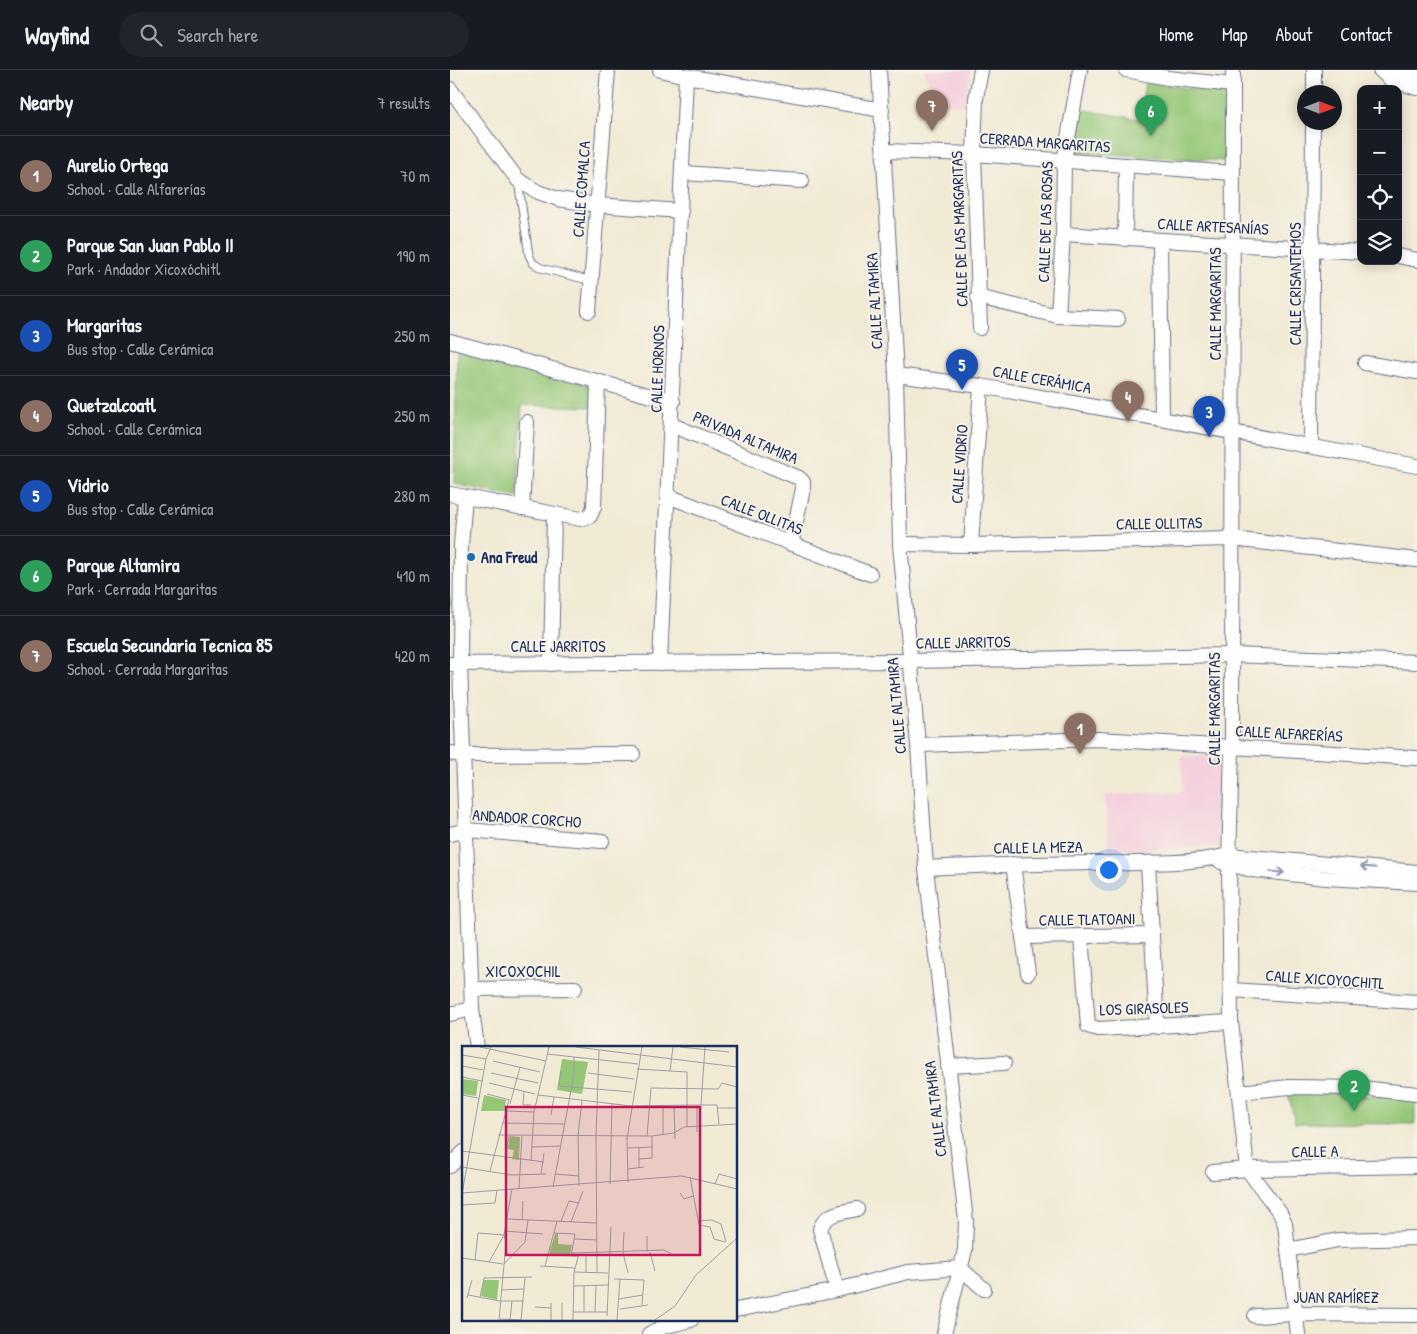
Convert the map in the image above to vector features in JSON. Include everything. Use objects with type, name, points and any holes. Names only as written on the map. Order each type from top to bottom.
[{"type":"street","name":"CALLE COMALCA","points":[[589,311],[608,70]]},
{"type":"street","points":[[660,70],[882,110]]},
{"type":"street","name":"CALLE ALTAMIRA","points":[[879,70],[885,150],[896,375],[900,544],[918,745],[926,868],[966,1221],[965,1250],[944,1334]]},
{"type":"street","name":"CALLE DE LAS MARGARITAS","points":[[980,328],[974,154],[976,98],[981,70]]},
{"type":"street","name":"CALLE DE LAS ROSAS","points":[[1058,316],[1063,234],[1064,161],[1080,70]]},
{"type":"street","points":[[1126,70],[1168,78],[1233,85]]},
{"type":"street","name":"CALLE MARGARITAS","points":[[1234,70],[1232,747],[1229,860],[1231,1022],[1247,1169]]},
{"type":"street","points":[[1314,70],[1314,85]]},
{"type":"street","points":[[1380,70],[1417,88]]},
{"type":"street","name":"CALLE HORNOS","points":[[660,663],[686,76]]},
{"type":"street","points":[[1392,77],[1417,76]]},
{"type":"street","points":[[450,89],[518,180],[538,192],[558,200],[681,210]]},
{"type":"street","name":"CALLE CRISANTEMOS","points":[[1311,446],[1313,130]]},
{"type":"street","name":"CERRADA MARGARITAS","points":[[885,150],[974,154],[1233,173]]},
{"type":"street","points":[[1125,239],[1126,165]]},
{"type":"street","points":[[682,173],[802,181]]},
{"type":"street","name":"CALLE ARTESANÍAS","points":[[1063,234],[1357,252]]},
{"type":"street","points":[[1160,240],[1162,419]]},
{"type":"street","points":[[1402,257],[1417,260]]},
{"type":"street","points":[[978,297],[1058,316],[1118,319]]},
{"type":"street","points":[[450,341],[673,402]]},
{"type":"street","points":[[1365,362],[1417,372]]},
{"type":"street","name":"CALLE CERÁMICA","points":[[896,375],[981,386],[1417,466]]},
{"type":"street","points":[[450,494],[581,519],[590,516],[594,507],[598,382]]},
{"type":"street","name":"CALLE VIDRIO","points":[[971,545],[981,386]]},
{"type":"street","points":[[522,508],[527,422]]},
{"type":"street","name":"PRIVADA ALTAMIRA","points":[[672,425],[799,478],[803,482],[803,489],[792,544]]},
{"type":"street","name":"CALLE OLLITAS","points":[[668,496],[870,574]]},
{"type":"street","points":[[464,497],[455,544],[456,754],[467,830],[472,1009],[478,1046]]},
{"type":"street","points":[[551,664],[554,514]]},
{"type":"street","name":"CALLE OLLITAS","points":[[900,544],[971,545],[1232,539],[1417,560]]},
{"type":"street","name":"CALLE JARRITOS","points":[[455,664],[910,661],[1232,655],[1417,662]]},
{"type":"street","name":"CALLE ALFARERÍAS","points":[[918,745],[1098,739],[1417,758]]},
{"type":"street","points":[[456,754],[633,754]]},
{"type":"street","name":"ANDADOR CORCHO","points":[[450,834],[467,830],[602,841]]},
{"type":"street","name":"CALLE LA MEZA","points":[[926,868],[1013,864],[1148,863],[1210,859],[1417,872]]},
{"type":"street","name":"CALLE LA MEZA","points":[[1229,860],[1252,870],[1326,878],[1417,884]]},
{"type":"street","points":[[1148,863],[1157,1027]]},
{"type":"street","points":[[1013,864],[1028,973]]},
{"type":"street","name":"CALLE TLATOANI","points":[[1023,937],[1151,935]]},
{"type":"street","name":"LOS GIRASOLES","points":[[1080,936],[1088,1026],[1098,1029],[1231,1022]]},
{"type":"street","name":"XICOXOCHIL","points":[[472,989],[575,988]]},
{"type":"street","name":"CALLE XICOYOCHITL","points":[[1232,990],[1417,1002]]},
{"type":"street","points":[[450,1014],[472,1009]]},
{"type":"street","points":[[948,1066],[1004,1063]]},
{"type":"street","points":[[1239,1092],[1289,1087],[1361,1088],[1417,1094]]},
{"type":"street","points":[[450,1166],[462,1154]]},
{"type":"street","name":"CALLE A","points":[[1213,1172],[1247,1169],[1417,1166]]},
{"type":"street","points":[[1247,1169],[1280,1213],[1285,1224],[1298,1334]]},
{"type":"street","points":[[837,1290],[820,1229],[823,1220],[830,1215],[857,1209]]},
{"type":"street","points":[[1288,1250],[1338,1240],[1417,1238]]},
{"type":"street","points":[[738,1310],[837,1290],[908,1272],[960,1268],[984,1289]]},
{"type":"street","name":"JUAN RAMÍREZ","points":[[1255,1316],[1296,1314],[1417,1315]]},
{"type":"street","points":[[649,1334],[663,1327],[672,1330],[687,1322]]},
{"type":"lane","points":[[518,180],[529,255],[533,263],[541,268],[592,281]]},
{"type":"shaded area","points":[[923,70],[971,70],[965,106],[938,102]]},
{"type":"shaded area","points":[[1181,756],[1220,757],[1220,845],[1109,852],[1105,795],[1183,792]]},
{"type":"green space","points":[[1145,83],[1227,94],[1226,161],[1074,152],[1078,109],[1139,119]]},
{"type":"green space","points":[[457,351],[592,386],[593,407],[522,405],[517,497],[454,484]]},
{"type":"green space","points":[[1288,1091],[1415,1099],[1415,1124],[1295,1123]]},
{"type":"place","name":"Escuela Secundaria Tecnica 85","points":[[932,131]]},
{"type":"place","name":"Parque Altamira","points":[[1151,136]]},
{"type":"place","name":"Vidrio","points":[[962,390]]},
{"type":"place","name":"Quetzalcoatl","points":[[1128,422]]},
{"type":"place","name":"Margaritas","points":[[1209,437]]},
{"type":"place","name":"Ana Freud","points":[[471,557]]},
{"type":"place","name":"Aurelio Ortega","points":[[1080,754]]},
{"type":"place","name":"Parque San Juan Pablo II","points":[[1354,1111]]}]
